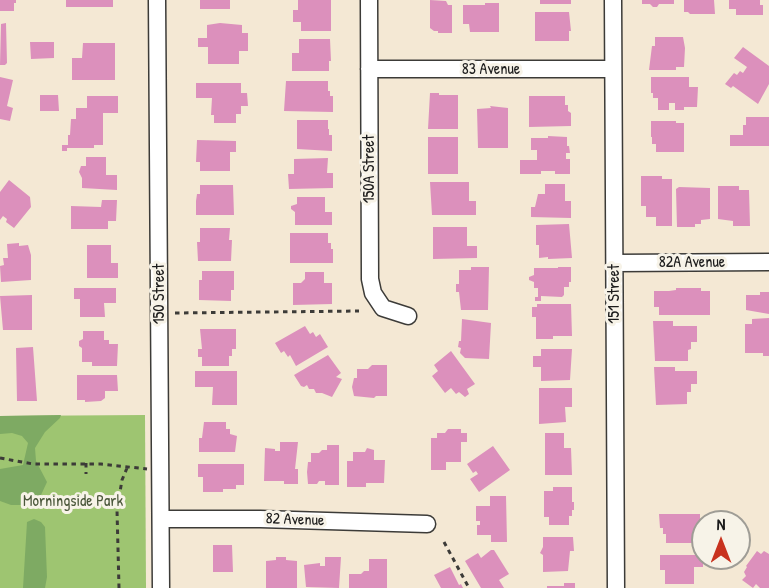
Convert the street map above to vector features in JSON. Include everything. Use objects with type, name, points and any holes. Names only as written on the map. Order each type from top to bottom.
[{"type":"street","name":"150 Street","points":[[158,0],[161,588]]},
{"type":"street","name":"150A Street","points":[[369,0],[370,279],[374,293],[383,308],[408,316]]},
{"type":"street","name":"151 Street","points":[[613,0],[616,588]]},
{"type":"street","name":"83 Avenue","points":[[369,69],[613,69]]},
{"type":"street","name":"82A Avenue","points":[[615,263],[769,262]]},
{"type":"street","name":"82 Avenue","points":[[162,519],[272,519],[428,524]]},
{"type":"path","points":[[170,313],[359,311]]},
{"type":"path","points":[[0,458],[49,465],[117,465],[148,469]]},
{"type":"path","points":[[86,464],[86,474]]},
{"type":"path","points":[[119,588],[117,510],[122,480],[127,468]]},
{"type":"path","points":[[444,542],[469,588]]},
{"type":"green space","points":[[61,415],[45,432],[35,448],[36,461],[47,482],[41,495],[24,505],[11,505],[0,501],[0,469],[23,465],[28,443],[22,436],[12,433],[0,434],[0,416]]},
{"type":"green space","name":"Morningside Park","points":[[145,415],[146,588],[0,588],[0,416]]},
{"type":"green space","points":[[34,519],[45,527],[47,577],[45,588],[23,588],[27,522]]},
{"type":"building","points":[[0,0],[16,0],[14,11],[0,11]]},
{"type":"building","points":[[66,0],[113,0],[113,7],[66,7]]},
{"type":"building","points":[[200,0],[230,0],[230,9],[200,9]]},
{"type":"building","points":[[298,0],[331,0],[331,31],[301,31],[301,22],[293,22],[293,10],[298,10]]},
{"type":"building","points":[[430,0],[446,1],[448,5],[452,5],[452,33],[438,33],[430,28]]},
{"type":"building","points":[[540,0],[571,0],[571,4],[540,4]]},
{"type":"building","points":[[642,0],[674,0],[674,4],[659,4],[653,7],[650,4],[642,4]]},
{"type":"building","points":[[684,0],[714,0],[715,14],[684,12]]},
{"type":"building","points":[[729,0],[760,0],[760,5],[763,5],[763,15],[736,15],[736,9],[729,9]]},
{"type":"building","points":[[485,3],[499,3],[499,32],[470,32],[469,24],[463,24],[463,5],[485,5]]},
{"type":"building","points":[[535,12],[569,12],[571,31],[569,31],[569,41],[535,41]]},
{"type":"building","points":[[6,23],[7,63],[0,65],[1,24]]},
{"type":"building","points":[[220,23],[242,25],[242,33],[248,33],[248,51],[239,51],[239,64],[208,64],[208,47],[198,47],[198,38],[207,38],[207,25]]},
{"type":"building","points":[[655,37],[683,37],[684,67],[676,67],[676,70],[649,70]]},
{"type":"building","points":[[299,39],[330,39],[329,71],[292,71],[292,53],[299,53]]},
{"type":"building","points":[[30,42],[54,42],[54,58],[31,59]]},
{"type":"building","points":[[83,43],[115,43],[115,80],[72,80],[72,58],[82,58]]},
{"type":"building","points":[[743,47],[769,66],[769,84],[758,104],[733,86],[731,88],[725,84],[734,73],[737,75],[740,71],[743,73],[747,67],[734,58]]},
{"type":"building","points":[[0,77],[13,80],[7,106],[13,108],[10,121],[0,119]]},
{"type":"building","points":[[651,77],[689,77],[689,87],[698,87],[697,107],[675,110],[675,103],[669,103],[669,110],[658,110],[658,98],[653,98],[653,93],[651,93]]},
{"type":"building","points":[[286,81],[328,81],[328,91],[330,91],[330,96],[333,96],[333,112],[284,111]]},
{"type":"building","points":[[196,83],[241,83],[241,93],[247,93],[248,106],[241,106],[241,114],[236,114],[236,123],[214,123],[214,115],[211,115],[212,98],[196,98]]},
{"type":"building","points":[[430,93],[458,95],[458,129],[428,129]]},
{"type":"building","points":[[40,95],[58,95],[59,111],[40,111]]},
{"type":"building","points":[[87,96],[118,96],[118,113],[103,113],[103,145],[94,145],[94,148],[67,148],[67,151],[62,151],[62,145],[68,145],[71,119],[76,119],[76,108],[87,108]]},
{"type":"building","points":[[529,96],[565,96],[565,105],[568,105],[568,111],[571,113],[571,126],[529,127]]},
{"type":"building","points":[[490,106],[508,108],[508,148],[478,148],[477,109],[491,108]]},
{"type":"building","points":[[746,117],[769,117],[769,146],[730,146],[730,135],[743,135]]},
{"type":"building","points":[[297,120],[328,120],[329,135],[332,135],[332,151],[297,149]]},
{"type":"building","points":[[651,121],[684,123],[684,152],[656,152],[656,144],[652,144]]},
{"type":"building","points":[[548,136],[567,137],[570,153],[566,153],[566,159],[570,159],[570,174],[541,171],[541,174],[520,174],[520,160],[537,160],[537,150],[531,150],[531,138],[548,138]]},
{"type":"building","points":[[428,137],[458,137],[458,174],[428,174]]},
{"type":"building","points":[[197,140],[236,141],[236,152],[230,152],[230,171],[200,171],[200,162],[196,162]]},
{"type":"building","points":[[86,157],[106,157],[106,175],[117,175],[117,190],[82,188],[82,178],[79,172],[81,166],[86,166]]},
{"type":"building","points":[[328,158],[327,173],[333,173],[333,188],[289,189],[288,174],[294,174],[294,159]]},
{"type":"building","points":[[641,176],[662,176],[662,179],[672,179],[672,226],[656,226],[656,217],[646,217],[646,206],[641,206]]},
{"type":"building","points":[[9,180],[30,197],[31,207],[14,228],[6,222],[7,219],[3,216],[0,220],[0,192]]},
{"type":"building","points":[[430,182],[469,182],[469,201],[476,201],[476,215],[432,215]]},
{"type":"building","points":[[545,184],[565,184],[565,201],[571,201],[571,218],[531,217],[531,207],[535,207],[538,194],[545,194]]},
{"type":"building","points":[[200,185],[233,185],[234,215],[196,215],[196,201],[197,194],[200,194]]},
{"type":"building","points":[[718,186],[739,186],[739,190],[749,190],[750,226],[733,226],[733,221],[718,219]]},
{"type":"building","points":[[679,187],[710,188],[710,219],[701,220],[701,224],[695,224],[695,227],[677,227],[676,189]]},
{"type":"building","points":[[297,197],[325,197],[325,212],[332,212],[332,225],[295,225],[295,212],[291,206],[297,204]]},
{"type":"building","points":[[102,200],[117,200],[116,221],[108,221],[108,229],[71,229],[71,206],[101,207]]},
{"type":"building","points":[[569,224],[572,258],[539,258],[539,245],[536,245],[536,225]]},
{"type":"building","points":[[433,227],[467,227],[467,246],[477,246],[477,258],[433,259]]},
{"type":"building","points":[[200,228],[230,228],[231,261],[198,261],[197,242],[200,242]]},
{"type":"building","points":[[290,233],[328,233],[328,243],[331,243],[331,249],[333,249],[333,263],[290,263]]},
{"type":"building","points":[[19,243],[19,246],[28,245],[31,255],[31,280],[1,282],[0,266],[4,265],[3,258],[8,258],[7,244]]},
{"type":"building","points":[[87,245],[111,245],[111,263],[118,263],[118,278],[87,278]]},
{"type":"building","points":[[471,267],[489,267],[488,310],[461,310],[459,292],[456,292],[456,284],[459,284],[459,270],[471,270]]},
{"type":"building","points":[[571,267],[571,282],[569,282],[569,287],[564,287],[564,295],[562,297],[541,296],[541,301],[535,301],[535,297],[538,297],[538,288],[534,288],[534,282],[529,280],[529,277],[534,275],[534,268]]},
{"type":"building","points":[[202,271],[234,271],[234,290],[231,290],[231,301],[199,300],[199,280],[202,280]]},
{"type":"building","points":[[305,272],[324,272],[324,283],[332,283],[332,304],[293,305],[293,283],[301,283],[305,279]]},
{"type":"building","points":[[74,288],[116,288],[116,303],[104,303],[105,317],[80,317],[80,299],[74,299]]},
{"type":"building","points":[[676,288],[701,288],[701,291],[710,291],[710,315],[659,315],[659,307],[654,307],[654,291],[669,291],[676,290]]},
{"type":"building","points":[[760,292],[769,292],[769,314],[746,310],[746,295],[760,295]]},
{"type":"building","points":[[32,295],[32,330],[3,330],[0,296]]},
{"type":"building","points":[[537,304],[571,304],[572,336],[536,339],[536,317],[532,317],[532,307],[537,307]]},
{"type":"building","points":[[769,318],[769,356],[763,356],[763,353],[745,353],[745,324],[752,324],[752,319]]},
{"type":"building","points":[[462,319],[491,323],[489,359],[465,358],[460,353],[461,348],[458,347],[461,341]]},
{"type":"building","points":[[653,321],[673,321],[673,326],[697,326],[697,342],[691,342],[688,361],[655,361]]},
{"type":"building","points":[[305,326],[310,334],[313,332],[316,337],[320,334],[328,347],[296,366],[290,355],[288,357],[284,351],[281,353],[275,343]]},
{"type":"building","points":[[200,329],[236,329],[236,349],[232,349],[232,356],[229,356],[229,366],[202,366],[202,357],[198,357],[198,349],[202,349]]},
{"type":"building","points":[[83,331],[104,331],[104,340],[109,340],[109,344],[118,344],[117,366],[92,366],[92,362],[82,362],[82,348],[79,346],[79,341],[83,339]]},
{"type":"building","points":[[33,347],[37,401],[17,401],[16,348]]},
{"type":"building","points":[[541,349],[572,349],[570,380],[541,381],[541,367],[533,367],[533,356],[541,356]]},
{"type":"building","points":[[451,351],[475,384],[467,389],[469,394],[465,397],[459,392],[456,394],[451,388],[445,393],[432,376],[438,371],[434,365]]},
{"type":"building","points":[[328,355],[341,373],[336,377],[342,379],[332,397],[316,393],[307,385],[301,386],[294,375]]},
{"type":"building","points":[[372,365],[387,365],[387,396],[374,398],[354,396],[352,387],[354,378],[357,378],[357,369],[368,369]]},
{"type":"building","points":[[654,367],[675,367],[675,371],[697,371],[697,384],[691,384],[691,392],[687,392],[687,404],[656,405]]},
{"type":"building","points":[[195,371],[237,371],[237,405],[212,405],[213,387],[195,387]]},
{"type":"building","points":[[77,375],[117,375],[118,391],[105,391],[105,398],[101,401],[77,400]]},
{"type":"building","points":[[539,388],[572,388],[572,407],[565,407],[566,422],[539,424]]},
{"type":"building","points":[[204,422],[226,422],[226,429],[230,429],[230,434],[237,436],[235,452],[199,452],[199,438],[202,438]]},
{"type":"building","points":[[448,429],[461,429],[461,433],[467,433],[467,442],[461,442],[461,462],[446,462],[446,470],[431,470],[431,438],[437,438],[437,433],[445,433]]},
{"type":"building","points":[[545,433],[564,433],[564,448],[571,448],[572,475],[545,475]]},
{"type":"building","points":[[280,442],[298,442],[295,469],[298,469],[298,484],[264,481],[265,448],[280,451]]},
{"type":"building","points":[[327,445],[339,445],[339,485],[325,485],[325,481],[308,484],[307,472],[308,462],[311,462],[311,453],[327,450]]},
{"type":"building","points":[[493,446],[510,470],[479,492],[470,479],[478,474],[476,471],[473,473],[467,464]]},
{"type":"building","points":[[367,448],[374,450],[374,460],[385,460],[384,483],[366,483],[366,487],[347,487],[347,461],[353,461],[353,452],[365,452]]},
{"type":"building","points":[[198,464],[244,464],[244,485],[236,485],[236,489],[223,489],[223,492],[203,492],[203,477],[198,477]]},
{"type":"building","points":[[553,487],[572,487],[574,510],[572,510],[572,516],[569,516],[569,525],[549,525],[549,517],[544,517],[544,491],[553,491]]},
{"type":"building","points":[[490,496],[506,496],[507,542],[491,542],[491,535],[477,535],[477,525],[480,525],[480,521],[476,521],[476,506],[490,506]]},
{"type":"building","points":[[659,514],[691,514],[691,543],[666,543],[666,534],[663,534],[663,528],[660,528]]},
{"type":"building","points":[[543,537],[573,537],[574,551],[570,551],[568,571],[543,572],[543,555],[540,553],[543,547]]},
{"type":"building","points":[[213,545],[232,545],[233,572],[213,572]]},
{"type":"building","points":[[494,550],[509,574],[499,580],[504,588],[481,588],[465,561],[478,553],[481,558]]},
{"type":"building","points":[[757,551],[761,554],[764,551],[769,554],[769,588],[760,588],[756,584],[753,588],[742,580],[746,576],[745,570],[751,570],[751,559]]},
{"type":"building","points":[[660,555],[691,555],[694,584],[665,584],[665,570],[660,570]]},
{"type":"building","points":[[276,557],[286,557],[286,560],[297,561],[297,588],[266,588],[266,561],[276,560]]},
{"type":"building","points":[[325,557],[341,557],[339,588],[306,587],[304,565],[320,563],[320,566],[325,566]]},
{"type":"building","points":[[369,559],[387,559],[387,588],[349,588],[349,574],[369,571]]},
{"type":"building","points":[[450,567],[459,585],[461,584],[463,588],[441,588],[434,575]]},
{"type":"building","points":[[564,583],[575,583],[575,588],[547,588],[547,586],[564,586]]}]
